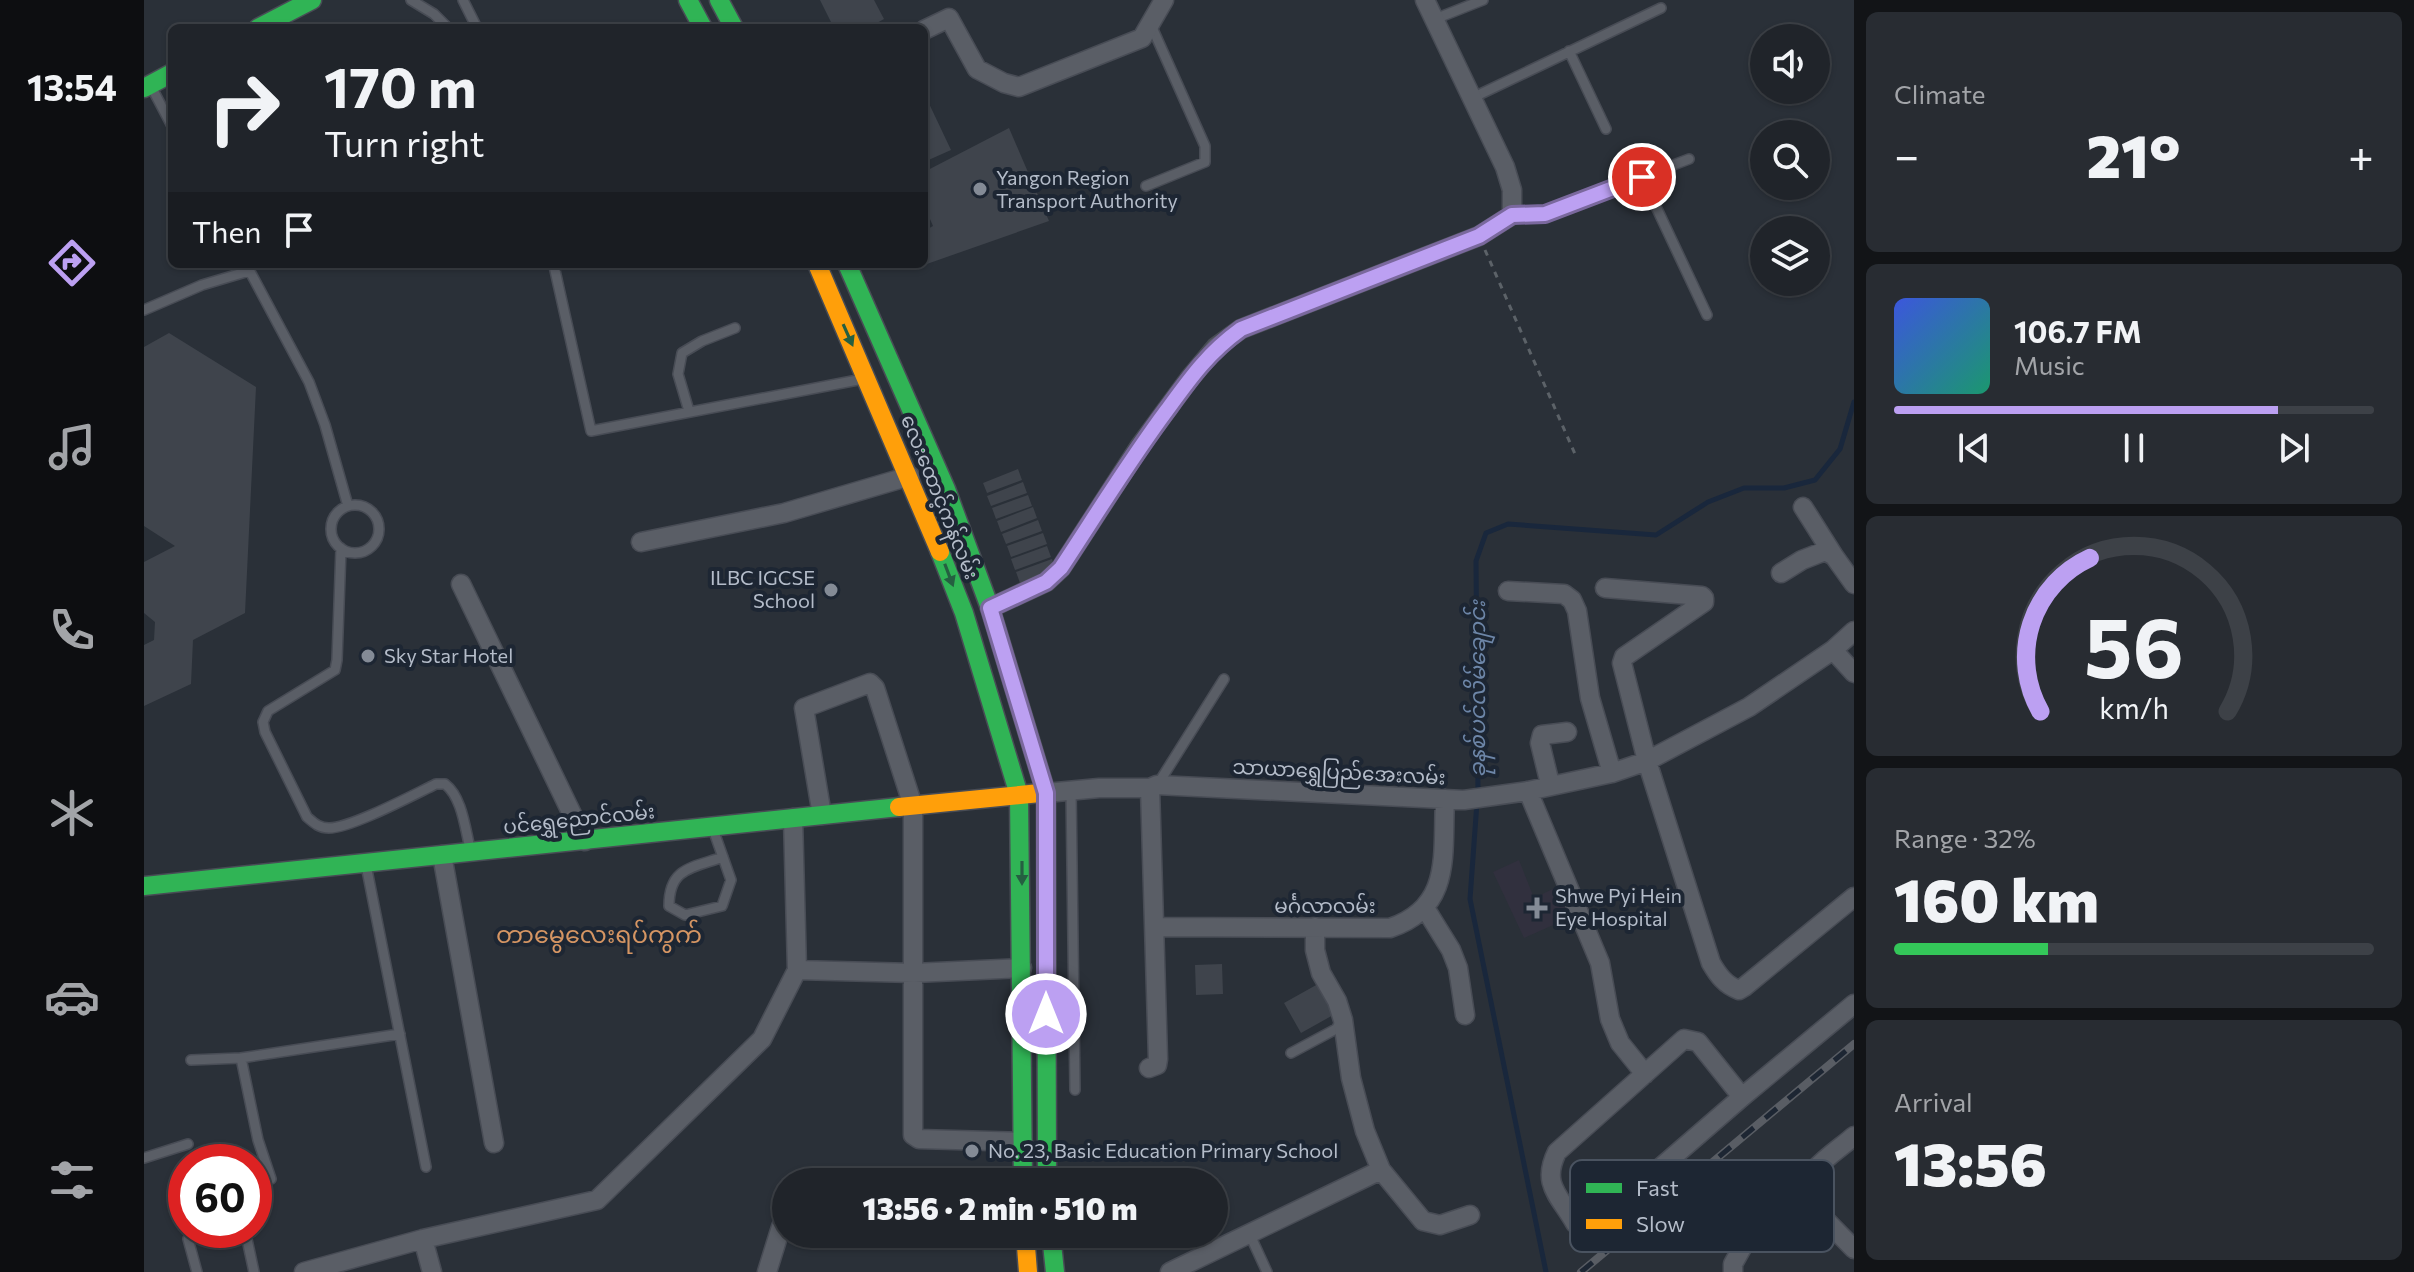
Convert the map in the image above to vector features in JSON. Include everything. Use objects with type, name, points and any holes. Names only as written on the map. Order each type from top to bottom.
[{"type":"main road","points":[[266,24],[312,0]]},
{"type":"main road","points":[[688,0],[701,24]]},
{"type":"main road","points":[[719,0],[732,24]]},
{"type":"main road","points":[[147,86],[168,75]]},
{"type":"main road","name":"လေးထောင့်ကန်လမ်း","points":[[819,268],[912,480],[964,613],[1019,795],[1023,1168]]},
{"type":"main road","name":"လေးထောင့်ကန်လမ်း","points":[[849,268],[940,473],[990,608],[1046,793],[1047,1168]]},
{"type":"main road","points":[[912,480],[940,473]]},
{"type":"main road","name":"သာယာရွှေပြည်အေးလမ်း","points":[[1019,795],[1046,793]]},
{"type":"main road","name":"ပင်ရွှေညောင်လမ်း","points":[[144,886],[1019,795]]},
{"type":"main road","points":[[1022,987],[1046,986]]},
{"type":"main road","points":[[1026,1248],[1028,1272]]},
{"type":"main road","points":[[1052,1248],[1055,1272]]},
{"type":"street","points":[[928,28],[949,18],[978,70],[1019,87],[1142,38],[1164,0]]},
{"type":"street","points":[[990,608],[1046,582],[1061,568],[1140,446],[1216,347],[1241,329],[1479,236],[1512,215],[1512,190],[1505,167],[1425,0]]},
{"type":"street","points":[[641,542],[784,513],[912,480]]},
{"type":"street","points":[[1803,507],[1854,584]]},
{"type":"street","points":[[1781,573],[1818,553],[1825,551],[1834,556]]},
{"type":"street","points":[[461,584],[585,841]]},
{"type":"street","points":[[1605,588],[1704,598],[1704,602],[1624,657],[1623,668],[1647,761],[1711,963],[1720,978],[1739,990],[1744,987],[1854,897]]},
{"type":"street","points":[[1508,591],[1564,594],[1572,600],[1577,611],[1590,698],[1612,773]]},
{"type":"street","name":"သာယာရွှေပြည်အေးလမ်း","points":[[1046,793],[1153,787],[1455,800],[1528,791],[1612,773],[1647,761],[1749,707],[1833,650],[1854,631]]},
{"type":"street","points":[[1833,650],[1854,673]]},
{"type":"street","points":[[822,815],[804,708],[870,683],[875,688],[913,806],[913,1135],[919,1139],[1023,1142]]},
{"type":"street","points":[[1550,784],[1540,743],[1542,735],[1567,732]]},
{"type":"street","points":[[1149,1068],[1157,1065],[1158,1059],[1153,787]]},
{"type":"street","points":[[1528,791],[1600,963],[1610,1019],[1620,1043],[1645,1074]]},
{"type":"street","points":[[1455,800],[1440,885],[1425,908],[1451,950],[1458,968],[1465,1015]]},
{"type":"street","points":[[304,1272],[423,1239],[597,1200],[762,1039],[797,970],[793,818]]},
{"type":"street","points":[[442,855],[494,1143]]},
{"type":"street","name":"မင်္ဂလာလမ်း","points":[[1155,927],[1390,928],[1407,922],[1425,908]]},
{"type":"street","points":[[1315,927],[1315,950],[1321,973],[1337,1001],[1343,1020],[1351,1078],[1365,1131],[1381,1170],[1423,1221],[1440,1225],[1470,1215]]},
{"type":"street","points":[[797,970],[914,973],[1022,968]]},
{"type":"street","points":[[1669,1160],[1854,1004]]},
{"type":"street","points":[[1570,1215],[1549,1179],[1549,1168],[1557,1152],[1684,1039],[1698,1042],[1742,1097]]},
{"type":"street","points":[[1024,1106],[1047,1099]]},
{"type":"street","points":[[1827,1160],[1854,1136]]},
{"type":"street","points":[[1170,1272],[1381,1170]]},
{"type":"street","points":[[1834,1229],[1854,1249]]},
{"type":"street","points":[[423,1239],[432,1272]]},
{"type":"street","points":[[767,1272],[774,1248]]},
{"type":"street","points":[[1733,1272],[1733,1264],[1740,1252]]},
{"type":"lane","points":[[411,0],[444,24]]},
{"type":"lane","points":[[463,0],[475,24]]},
{"type":"lane","points":[[1435,19],[1483,0]]},
{"type":"lane","points":[[1472,98],[1661,8]]},
{"type":"lane","points":[[1146,186],[1205,162],[1205,146],[1150,24]]},
{"type":"lane","points":[[1569,51],[1606,129]]},
{"type":"lane","points":[[147,86],[168,120]]},
{"type":"lane","points":[[1512,215],[1545,214],[1689,159]]},
{"type":"lane","points":[[1642,177],[1707,315]]},
{"type":"lane","points":[[144,310],[245,268]]},
{"type":"lane","points":[[249,268],[309,382],[348,506]]},
{"type":"lane","points":[[554,268],[591,431],[867,378]]},
{"type":"lane","points":[[689,411],[678,374],[682,353],[735,328]]},
{"type":"lane","points":[[348,506],[362,506],[375,514],[379,529],[375,543],[363,552],[348,552],[341,548],[331,529],[336,515],[348,506]]},
{"type":"lane","points":[[341,548],[335,670],[268,711],[263,722],[265,732],[307,817],[318,827],[347,824],[436,784],[445,784],[450,788],[462,816],[470,852]]},
{"type":"lane","points":[[1153,787],[1224,679]]},
{"type":"lane","points":[[1071,790],[1075,1090]]},
{"type":"lane","points":[[712,827],[723,857],[731,880],[722,906],[685,915],[669,906],[669,887],[678,875],[723,857]]},
{"type":"lane","points":[[365,861],[426,1167]]},
{"type":"lane","points":[[1291,1053],[1336,1029],[1343,1020]]},
{"type":"lane","points":[[191,1060],[241,1058],[400,1034]]},
{"type":"lane","points":[[241,1058],[259,1144]]},
{"type":"lane","points":[[144,1158],[168,1150]]},
{"type":"lane","points":[[1250,1235],[1267,1272]]},
{"type":"lane","points":[[190,1248],[197,1272]]},
{"type":"lane","points":[[249,1248],[254,1272]]},
{"type":"path","points":[[1479,236],[1575,454]]},
{"type":"shaded area","name":"Shwe Pyi Hein Eye Hospital","points":[[1519,860],[1534,898],[1557,887],[1569,918],[1524,938],[1493,872]]},
{"type":"building","points":[[820,0],[874,0],[884,19],[875,24],[832,24]]},
{"type":"building","points":[[928,101],[951,150],[928,160]]},
{"type":"building","name":"Yangon Region Transport Authority","points":[[1009,128],[1049,221],[928,264],[928,229],[933,226],[928,214],[928,170]]},
{"type":"building","points":[[169,333],[256,387],[245,613],[193,640],[191,684],[144,706],[144,645],[154,640],[155,622],[144,613],[144,562],[175,546],[144,526],[144,347]]},
{"type":"building","points":[[1018,469],[1022,480],[987,493],[983,483]]},
{"type":"building","points":[[1023,482],[1027,493],[991,506],[987,496]]},
{"type":"building","points":[[1028,495],[1032,506],[996,519],[992,508]]},
{"type":"building","points":[[1033,507],[1037,518],[1001,532],[997,521]]},
{"type":"building","points":[[1038,520],[1042,531],[1006,544],[1002,534]]},
{"type":"building","points":[[1043,533],[1047,544],[1011,557],[1007,546]]},
{"type":"building","points":[[1047,546],[1051,557],[1015,570],[1011,559]]},
{"type":"building","points":[[1052,559],[1056,570],[1020,583],[1016,572]]},
{"type":"building","points":[[1222,964],[1223,994],[1196,995],[1195,965]]},
{"type":"building","points":[[1318,984],[1335,1014],[1301,1033],[1284,1003]]},
{"type":"waterway","name":"ခုနစ်ပင်လိမ်ချောင်း","points":[[1478,792],[1476,561],[1486,533],[1508,524],[1656,535],[1708,502],[1744,488],[1784,488],[1815,480],[1840,449],[1854,402]]},
{"type":"waterway","name":"ခုနစ်ပင်လိမ်ချောင်း","points":[[1477,802],[1470,899],[1546,1272]]},
{"type":"railway","points":[[1715,1160],[1854,1044]]},
{"type":"railway","points":[[1581,1272],[1605,1252]]},
{"type":"traffic: fast","points":[[266,24],[312,0]]},
{"type":"traffic: fast","points":[[688,0],[701,24]]},
{"type":"traffic: fast","points":[[719,0],[732,24]]},
{"type":"traffic: fast","points":[[144,88],[168,75]]},
{"type":"traffic: fast","points":[[849,268],[946,489],[990,608],[1046,793],[1047,1168]]},
{"type":"traffic: fast","points":[[940,552],[964,613],[1019,795],[1023,1168]]},
{"type":"traffic: fast","points":[[144,886],[899,807]]},
{"type":"traffic: fast","points":[[1052,1248],[1055,1272]]},
{"type":"traffic: slow","points":[[819,268],[940,552]]},
{"type":"traffic: slow","points":[[899,807],[1040,793]]},
{"type":"traffic: slow","points":[[1026,1248],[1028,1272]]},
{"type":"place","name":"Yangon Region Transport Authority","points":[[980,189]]},
{"type":"place","name":"ILBC IGCSE School","points":[[831,590]]},
{"type":"place","name":"Sky Star Hotel","points":[[368,656]]},
{"type":"place","name":"Shwe Pyi Hein Eye Hospital","points":[[1537,908]]},
{"type":"place","name":"No. 23, Basic Education Primary School","points":[[972,1151]]},
{"type":"district","name":"တာမွေလေးရပ်ကွက်","points":[[599,935]]},
{"type":"route","points":[[1046,1014],[1046,793],[990,608],[1046,582],[1061,568],[1140,446],[1190,378],[1216,347],[1241,329],[1479,236],[1512,215],[1545,214],[1642,177]]}]
